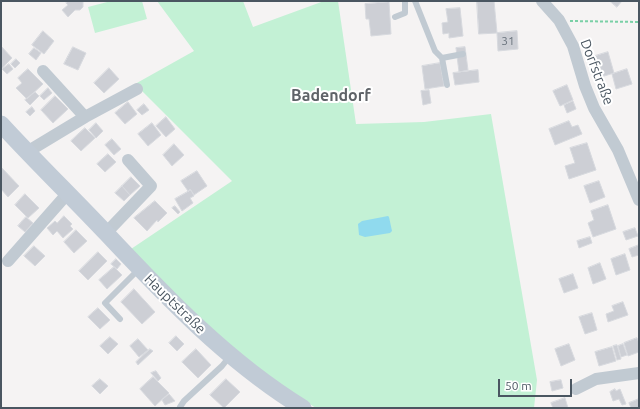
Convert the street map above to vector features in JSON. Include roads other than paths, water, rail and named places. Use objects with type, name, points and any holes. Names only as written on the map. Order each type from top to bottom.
[{"type":"main road","name":"Hauptstraße","points":[[1,124],[106,233],[139,270],[198,327],[255,375],[295,406]]},
{"type":"street","name":"Dorfstraße","points":[[542,1],[559,20],[573,46],[584,86],[594,108],[618,150],[639,200]]},
{"type":"street","points":[[43,71],[85,117]]},
{"type":"street","points":[[27,152],[85,117],[137,89]]},
{"type":"street","points":[[106,233],[151,186],[128,160]]},
{"type":"street","points":[[8,261],[68,193]]},
{"type":"street","points":[[576,389],[596,379],[639,373]]},
{"type":"lane","points":[[395,17],[405,13],[404,1]]},
{"type":"lane","points":[[415,1],[435,51],[442,58],[447,85]]},
{"type":"lane","points":[[442,58],[463,54]]},
{"type":"lane","points":[[120,319],[105,303],[139,270]]},
{"type":"lane","points":[[180,406],[222,366],[231,354]]},
{"type":"water","points":[[388,216],[392,231],[390,233],[365,237],[359,235],[358,224],[362,221]]},
{"type":"district","name":"Badendorf","points":[[331,96]]}]
